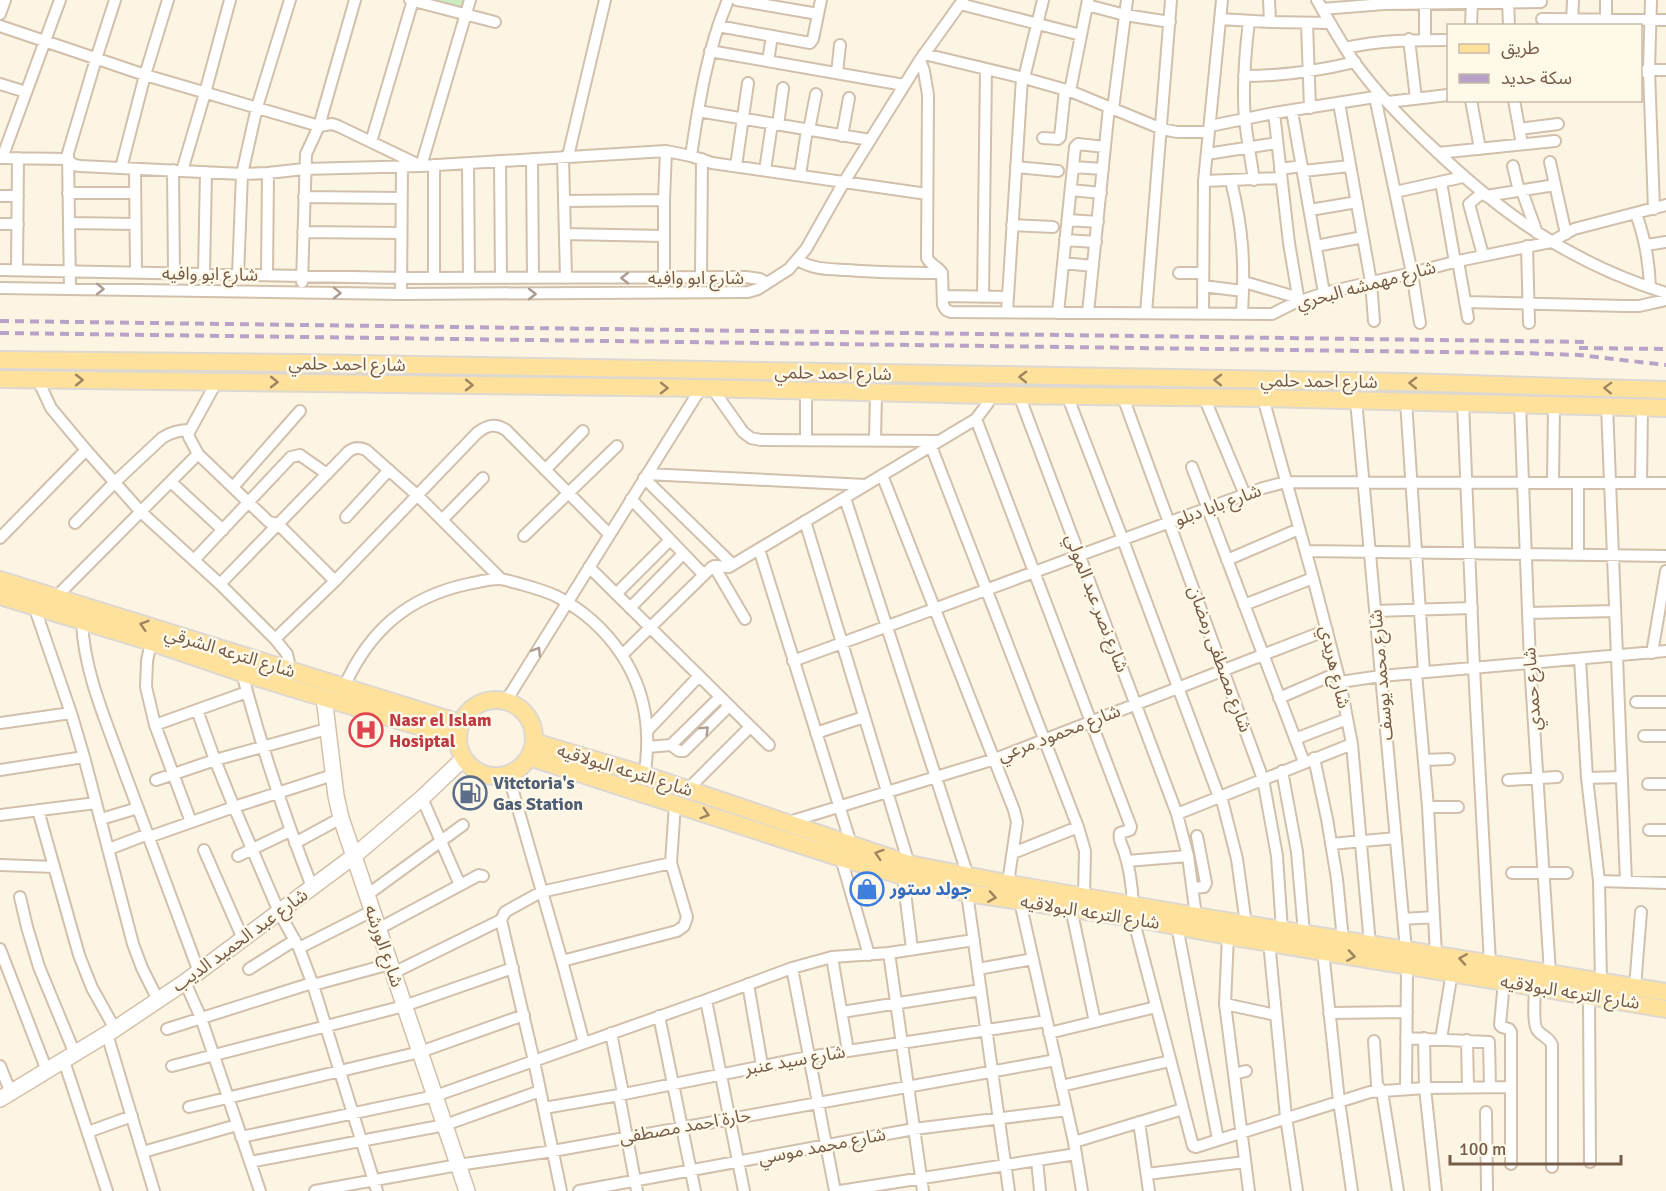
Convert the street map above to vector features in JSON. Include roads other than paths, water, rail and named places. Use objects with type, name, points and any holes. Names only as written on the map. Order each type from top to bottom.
[{"type":"main road","name":"شارع احمد حلمي","points":[[0,360],[1406,382],[1666,390]]},
{"type":"main road","name":"شارع احمد حلمي","points":[[0,379],[706,388],[1666,408]]},
{"type":"main road","name":"شارع الترعه الشرقي","points":[[0,580],[344,687],[459,730]]},
{"type":"main road","name":"شارع الترعه الشرقي","points":[[0,596],[324,697],[459,730]]},
{"type":"main road","points":[[492,699],[506,701],[520,708],[529,720],[532,727],[531,750],[520,768],[508,774],[497,777],[482,774],[463,759],[459,748],[459,730],[468,711],[479,703],[492,699]]},
{"type":"main road","name":"شارع الترعه البولاقيه","points":[[531,750],[645,775],[786,823],[846,851]]},
{"type":"main road","name":"شارع الترعه البولاقيه","points":[[531,750],[675,804],[906,870],[967,884],[1084,896],[1177,926],[1228,936],[1323,951],[1407,957],[1436,954],[1635,987],[1662,999]]},
{"type":"main road","name":"شارع الترعه البولاقيه","points":[[1015,890],[1071,908],[1196,916],[1370,944],[1452,972],[1589,996],[1662,999]]},
{"type":"street","points":[[0,14],[5,0]]},
{"type":"street","points":[[60,0],[1,158],[67,159],[74,165],[80,166],[242,174],[666,151],[712,163],[927,194]]},
{"type":"street","points":[[70,289],[67,159],[69,146],[115,0]]},
{"type":"street","points":[[121,168],[145,75],[168,0]]},
{"type":"street","points":[[174,273],[177,171],[205,93],[230,0]]},
{"type":"street","points":[[238,274],[242,174],[257,107],[290,0]]},
{"type":"street","points":[[302,292],[306,154],[319,126],[355,0]]},
{"type":"street","points":[[371,142],[412,0],[495,22]]},
{"type":"street","points":[[421,166],[470,0]]},
{"type":"street","points":[[566,278],[565,156],[605,0]]},
{"type":"street","points":[[701,277],[696,157],[698,111],[710,51],[728,0]]},
{"type":"street","points":[[737,0],[818,14]]},
{"type":"street","points":[[718,26],[809,43],[813,39],[821,0]]},
{"type":"street","points":[[1007,312],[1023,78],[1043,0]]},
{"type":"street","points":[[1088,313],[1105,147],[1127,0]]},
{"type":"street","points":[[1146,313],[1171,0]]},
{"type":"street","points":[[1203,313],[1204,181],[1222,0]]},
{"type":"street","points":[[1269,0],[1270,22]]},
{"type":"street","points":[[1572,22],[1573,0]]},
{"type":"street","points":[[1606,0],[1606,22]]},
{"type":"street","points":[[1651,0],[1645,71],[1654,209]]},
{"type":"street","points":[[1508,1],[1509,24]]},
{"type":"street","points":[[1666,20],[1542,22],[1541,1],[1320,4],[1345,48],[1382,99],[1484,195],[1551,242],[1590,262],[1666,293]]},
{"type":"street","points":[[766,283],[783,273],[798,260],[806,249],[904,85],[962,2],[1081,35]]},
{"type":"street","points":[[1424,2],[1425,40]]},
{"type":"street","points":[[1471,24],[1472,2]]},
{"type":"street","points":[[1043,138],[1058,139],[1060,137],[1067,91],[1087,3],[1125,15],[1170,22]]},
{"type":"street","points":[[1220,19],[1329,23]]},
{"type":"street","points":[[1249,21],[1244,76],[1245,120],[1254,180]]},
{"type":"street","points":[[1307,23],[1310,108]]},
{"type":"street","points":[[0,26],[205,93],[319,126],[332,124],[421,166]]},
{"type":"street","points":[[768,61],[772,36]]},
{"type":"street","points":[[1409,39],[1416,99]]},
{"type":"street","points":[[1345,48],[1382,41],[1447,40]]},
{"type":"street","points":[[837,73],[840,45]]},
{"type":"street","points":[[710,51],[904,85]]},
{"type":"street","points":[[922,57],[1023,78],[1067,91],[1162,129],[1177,132],[1209,129],[1274,113],[1339,103],[1447,95]]},
{"type":"street","points":[[922,57],[928,95],[927,258],[930,264],[940,269],[942,273],[943,296],[1008,297]]},
{"type":"street","points":[[1244,76],[1309,72],[1355,62]]},
{"type":"street","points":[[984,297],[986,69]]},
{"type":"street","points":[[1645,71],[1666,70]]},
{"type":"street","points":[[736,166],[748,83]]},
{"type":"street","points":[[0,84],[26,92]]},
{"type":"street","points":[[765,171],[783,88]]},
{"type":"street","points":[[800,175],[816,94]]},
{"type":"street","points":[[842,136],[849,98]]},
{"type":"street","points":[[1382,99],[1395,192],[1420,323]]},
{"type":"street","points":[[1471,102],[1480,149]]},
{"type":"street","points":[[1514,102],[1522,144]]},
{"type":"street","points":[[1339,103],[1371,282],[1374,321]]},
{"type":"street","points":[[698,111],[870,140]]},
{"type":"street","points":[[1292,111],[1324,293]]},
{"type":"street","points":[[1203,286],[1244,286],[1299,300],[1280,173],[1274,113]]},
{"type":"street","points":[[1519,129],[1558,124]]},
{"type":"street","points":[[1438,153],[1555,141]]},
{"type":"street","points":[[1207,154],[1277,143]]},
{"type":"street","points":[[1058,313],[1075,147],[1078,144],[1105,147]]},
{"type":"street","points":[[664,294],[666,151]]},
{"type":"street","points":[[17,270],[18,158]]},
{"type":"street","points":[[532,159],[533,278]]},
{"type":"street","points":[[500,161],[501,278]]},
{"type":"street","points":[[1550,162],[1566,234]]},
{"type":"street","points":[[468,163],[469,278]]},
{"type":"street","points":[[434,165],[434,278]]},
{"type":"street","points":[[401,294],[402,166]]},
{"type":"street","points":[[1073,166],[1103,169]]},
{"type":"street","points":[[1204,181],[1254,180],[1302,169],[1350,166]]},
{"type":"street","points":[[1513,166],[1537,233]]},
{"type":"street","points":[[1016,167],[1058,171]]},
{"type":"street","points":[[135,169],[136,272]]},
{"type":"street","points":[[204,274],[206,172]]},
{"type":"street","points":[[267,275],[268,173]]},
{"type":"street","points":[[1395,192],[1463,177]]},
{"type":"street","points":[[1231,181],[1241,229],[1244,286],[1242,313]]},
{"type":"street","points":[[1441,182],[1468,318]]},
{"type":"street","points":[[1483,255],[1469,204],[1484,195],[1555,185]]},
{"type":"street","points":[[1071,190],[1101,193]]},
{"type":"street","points":[[68,193],[135,193]]},
{"type":"street","points":[[0,196],[18,196]]},
{"type":"street","points":[[304,197],[401,198]]},
{"type":"street","points":[[564,201],[664,200]]},
{"type":"street","points":[[1310,210],[1357,202]]},
{"type":"street","name":"شارع مهمشه البحري","points":[[943,296],[944,308],[951,312],[1272,314],[1299,300],[1324,293],[1456,261],[1551,242],[1574,229],[1666,205]]},
{"type":"street","points":[[1636,214],[1646,245],[1650,266],[1650,287]]},
{"type":"street","points":[[1068,220],[1098,222]]},
{"type":"street","points":[[69,223],[135,224]]},
{"type":"street","points":[[0,224],[18,224]]},
{"type":"street","points":[[1012,225],[1053,227]]},
{"type":"street","points":[[303,232],[401,233]]},
{"type":"street","points":[[565,234],[664,236]]},
{"type":"street","points":[[1316,246],[1363,237]]},
{"type":"street","points":[[1065,240],[1096,242]]},
{"type":"street","points":[[1646,245],[1666,242]]},
{"type":"street","points":[[1527,246],[1529,323]]},
{"type":"street","points":[[798,260],[817,268],[880,273],[942,273]]},
{"type":"street","points":[[1063,263],[1093,266]]},
{"type":"street","name":"شارع ابو وافيه","points":[[0,270],[401,278],[701,277],[753,278],[766,283]]},
{"type":"street","points":[[1179,273],[1203,273]]},
{"type":"street","name":"شارع ابو وافيه","points":[[0,288],[401,294],[664,294],[748,292],[766,283]]},
{"type":"street","points":[[1465,302],[1639,306],[1666,300]]},
{"type":"street","points":[[38,380],[51,408],[141,512],[220,584],[275,639],[289,659],[286,669]]},
{"type":"street","points":[[218,381],[190,430],[189,437],[198,454],[269,522],[278,524],[335,581]]},
{"type":"street","points":[[506,701],[631,499],[706,388],[743,432],[751,438],[935,444]]},
{"type":"street","points":[[806,391],[806,440]]},
{"type":"street","points":[[875,441],[876,392]]},
{"type":"street","points":[[622,655],[714,566],[726,567],[759,549],[976,419],[988,403],[989,395]]},
{"type":"street","name":"شارع نصر عبد المولي","points":[[1019,395],[1177,814],[1188,856],[1196,916]]},
{"type":"street","points":[[1066,395],[1220,796],[1237,859],[1246,924]]},
{"type":"street","name":"شارع مصطفى رمضان","points":[[1123,397],[1263,779],[1277,856],[1282,930]]},
{"type":"street","points":[[1204,397],[1245,495]]},
{"type":"street","name":"شارع هريدي","points":[[1263,398],[1339,677],[1352,744],[1370,944]]},
{"type":"street","name":"شارع محمد يوسف","points":[[1356,400],[1407,957],[1406,1089]]},
{"type":"street","points":[[1406,401],[1416,552],[1424,760],[1436,954]]},
{"type":"street","points":[[1463,403],[1490,963]]},
{"type":"street","name":"شارع حمدي","points":[[1520,404],[1530,663],[1550,973]]},
{"type":"street","points":[[1553,483],[1554,405]]},
{"type":"street","points":[[1607,406],[1626,882]]},
{"type":"street","points":[[1641,483],[1642,407]]},
{"type":"street","points":[[233,487],[300,411]]},
{"type":"street","points":[[976,419],[1131,827],[1130,830],[1120,833],[1119,838],[1132,883],[1133,911],[1193,1146],[1370,1092],[1425,1088],[1511,1087]]},
{"type":"street","points":[[275,639],[335,581],[477,433],[488,426],[499,426],[506,430],[609,534]]},
{"type":"street","points":[[75,523],[162,438],[180,430],[190,430]]},
{"type":"street","points":[[544,470],[583,431]]},
{"type":"street","points":[[935,444],[986,590],[1078,827],[1085,851],[1084,896]]},
{"type":"street","points":[[524,536],[617,446]]},
{"type":"street","points":[[220,584],[348,452],[360,447],[418,496],[501,579]]},
{"type":"street","points":[[0,538],[86,450]]},
{"type":"street","points":[[56,597],[198,454]]},
{"type":"street","points":[[194,560],[291,457],[300,455],[327,474]]},
{"type":"street","points":[[1192,467],[1295,739],[1309,760],[1327,819],[1337,879],[1343,940]]},
{"type":"street","points":[[346,517],[389,470]]},
{"type":"street","points":[[882,475],[1016,816],[1013,853],[1015,890],[1056,1060],[1082,1191]]},
{"type":"street","points":[[646,476],[867,484]]},
{"type":"street","points":[[646,476],[732,564]]},
{"type":"street","points":[[442,520],[483,478]]},
{"type":"street","points":[[171,482],[223,530]]},
{"type":"street","name":"شارع بابا دبلو","points":[[793,661],[1208,508],[1286,482],[1666,483]]},
{"type":"street","points":[[1578,483],[1578,555]]},
{"type":"street","points":[[845,498],[936,777],[967,884],[1009,1191]]},
{"type":"street","points":[[631,499],[704,575]]},
{"type":"street","points":[[805,521],[887,792],[906,870],[912,949]]},
{"type":"street","points":[[1227,560],[1299,529]]},
{"type":"street","points":[[616,594],[670,540]]},
{"type":"street","points":[[759,549],[839,807],[846,851],[869,955]]},
{"type":"street","points":[[1306,551],[1666,556]]},
{"type":"street","points":[[630,608],[683,554]]},
{"type":"street","points":[[714,566],[745,618]]},
{"type":"street","points":[[589,567],[769,745]]},
{"type":"street","points":[[1652,653],[1666,571]]},
{"type":"street","points":[[1244,605],[1313,578]]},
{"type":"street","points":[[344,687],[364,649],[378,632],[411,605],[431,595],[451,588],[501,579],[541,589],[580,611],[604,631],[622,655],[640,692],[645,711],[647,731],[645,775]]},
{"type":"street","points":[[33,606],[71,713],[133,944],[158,1000]]},
{"type":"street","points":[[1376,611],[1472,608]]},
{"type":"street","points":[[1528,613],[1616,611]]},
{"type":"street","points":[[82,622],[82,639],[99,703],[199,972]]},
{"type":"street","name":"شارع محمود مرعي","points":[[786,823],[995,759],[1327,630]]},
{"type":"street","points":[[151,642],[145,678],[146,687],[155,724],[191,822]]},
{"type":"street","points":[[1279,698],[1339,677],[1420,673],[1666,651]]},
{"type":"street","points":[[1580,659],[1587,778],[1599,881],[1601,981]]},
{"type":"street","points":[[242,673],[262,747],[290,831],[312,887]]},
{"type":"street","points":[[647,731],[699,676]]},
{"type":"street","points":[[155,724],[247,692]]},
{"type":"street","name":"شارع الورشه","points":[[324,697],[333,775],[341,818],[467,1191]]},
{"type":"street","points":[[675,748],[720,697]]},
{"type":"street","points":[[1636,702],[1666,702]]},
{"type":"street","points":[[647,747],[675,748],[684,751],[729,706]]},
{"type":"street","points":[[197,710],[234,807],[279,912],[297,944],[312,984],[377,1191]]},
{"type":"street","points":[[0,723],[71,713]]},
{"type":"street","points":[[816,733],[864,717]]},
{"type":"street","points":[[1295,739],[1347,719]]},
{"type":"street","points":[[687,790],[750,727]]},
{"type":"street","points":[[156,780],[215,760],[327,729]]},
{"type":"street","points":[[1644,736],[1666,736]]},
{"type":"street","points":[[1177,814],[1352,744]]},
{"type":"street","points":[[0,770],[84,757]]},
{"type":"street","name":"شارع عبد الحميد الديب","points":[[6,1096],[111,1031],[199,972],[354,856],[422,798],[463,759]]},
{"type":"street","points":[[1424,760],[1449,759]]},
{"type":"street","points":[[1282,771],[1297,852],[1304,933]]},
{"type":"street","points":[[508,774],[584,1043]]},
{"type":"street","points":[[109,849],[333,775]]},
{"type":"street","points":[[1508,780],[1557,777]]},
{"type":"street","points":[[1587,778],[1622,777]]},
{"type":"street","points":[[1648,784],[1666,784]]},
{"type":"street","points":[[422,798],[460,885]]},
{"type":"street","points":[[0,815],[96,803]]},
{"type":"street","points":[[562,961],[681,929],[687,922],[671,863],[675,804]]},
{"type":"street","points":[[1428,807],[1458,807]]},
{"type":"street","points":[[101,819],[138,808]]},
{"type":"street","points":[[38,810],[85,972],[111,1031],[154,1191]]},
{"type":"street","points":[[295,843],[341,818]]},
{"type":"street","points":[[367,895],[463,825]]},
{"type":"street","points":[[1013,853],[1078,827]]},
{"type":"street","points":[[1649,830],[1666,830]]},
{"type":"street","points":[[238,856],[290,831]]},
{"type":"street","points":[[1193,888],[1204,887],[1206,883],[1197,836]]},
{"type":"street","points":[[1331,844],[1396,838]]},
{"type":"street","points":[[204,850],[243,939]]},
{"type":"street","points":[[1127,861],[1188,856]]},
{"type":"street","points":[[167,1029],[312,984],[392,968],[501,920],[505,912],[541,892],[671,863]]},
{"type":"street","points":[[0,865],[54,867]]},
{"type":"street","points":[[1512,873],[1567,873]]},
{"type":"street","points":[[378,929],[479,875],[483,876]]},
{"type":"street","points":[[1599,881],[1666,883]]},
{"type":"street","points":[[20,897],[39,967],[70,1057],[88,1132],[107,1191]]},
{"type":"street","points":[[1071,908],[1095,1022]]},
{"type":"street","points":[[249,969],[297,944],[372,911]]},
{"type":"street","points":[[1635,987],[1641,912]]},
{"type":"street","points":[[1403,919],[1434,917]]},
{"type":"street","points":[[501,920],[524,1015],[561,1191]]},
{"type":"street","points":[[1177,926],[1218,1140]]},
{"type":"street","points":[[1228,936],[1225,1004],[1249,1191]]},
{"type":"street","points":[[241,1137],[435,1096],[792,968],[832,957],[889,953],[974,940]]},
{"type":"street","points":[[1269,942],[1286,1117],[1297,1191]]},
{"type":"street","points":[[0,949],[47,1071]]},
{"type":"street","points":[[1323,951],[1339,1101],[1352,1191]]},
{"type":"street","points":[[889,953],[923,1191]]},
{"type":"street","points":[[832,957],[848,1051]]},
{"type":"street","points":[[978,969],[1033,959]]},
{"type":"street","points":[[172,1066],[405,1006],[513,968]]},
{"type":"street","points":[[792,968],[835,1191]]},
{"type":"street","points":[[1441,1039],[1452,972]]},
{"type":"street","points":[[1504,981],[1500,1025],[1511,1032],[1511,1164]]},
{"type":"street","points":[[185,982],[201,1018],[260,1191]]},
{"type":"street","points":[[748,984],[762,1065]]},
{"type":"street","points":[[1535,986],[1535,1026],[1539,1032],[1549,1038],[1552,1045],[1552,1167]]},
{"type":"street","points":[[842,1012],[981,990]]},
{"type":"street","points":[[1589,996],[1590,1162]]},
{"type":"street","points":[[706,1000],[744,1191]]},
{"type":"street","points":[[1225,1004],[1276,1015]]},
{"type":"street","points":[[1049,1033],[1156,1007]]},
{"type":"street","points":[[1329,1013],[1407,1012]]},
{"type":"street","points":[[189,1107],[420,1052],[524,1015]]},
{"type":"street","points":[[659,1016],[695,1191]]},
{"type":"street","name":"شارع سيد عنبر","points":[[544,1108],[808,1057],[1047,1021]]},
{"type":"street","points":[[611,1033],[636,1186]]},
{"type":"street","points":[[1406,1038],[1489,1042],[1490,1087]]},
{"type":"street","points":[[1424,1038],[1425,1088],[1436,1191]]},
{"type":"street","points":[[1467,1040],[1468,1087]]},
{"type":"street","points":[[1374,1041],[1377,1085],[1382,1091],[1398,1191]]},
{"type":"street","name":"حارة احمد مصطفى","points":[[315,1191],[1056,1060]]},
{"type":"street","points":[[1061,1086],[1170,1061]]},
{"type":"street","points":[[0,1066],[6,1096]]},
{"type":"street","points":[[1234,1074],[1246,1071]]},
{"type":"street","points":[[250,1162],[445,1125],[540,1091]]},
{"type":"street","points":[[1074,1142],[1183,1109]]},
{"type":"street","name":"شارع محمد موسي","points":[[579,1191],[636,1186],[691,1170],[914,1129],[1066,1110]]},
{"type":"street","points":[[1486,1112],[1486,1191]]},
{"type":"street","points":[[88,1132],[132,1116]]},
{"type":"street","points":[[1139,1122],[1149,1191]]},
{"type":"street","points":[[143,1152],[237,1125]]},
{"type":"street","points":[[840,1191],[1076,1154]]},
{"type":"street","points":[[1037,1160],[1040,1191]]},
{"type":"street","points":[[1147,1174],[1245,1162]]},
{"type":"railway","points":[[0,321],[1590,342]]},
{"type":"railway","points":[[0,333],[1519,353],[1579,355],[1666,365]]},
{"type":"railway","points":[[1579,348],[1666,349]]},
{"type":"place","name":"Nasr el Islam Hosiptal","points":[[366,730]]},
{"type":"place","name":"Vitctoria's Gas Station","points":[[470,793]]},
{"type":"place","name":"جولد ستور","points":[[867,889]]}]
